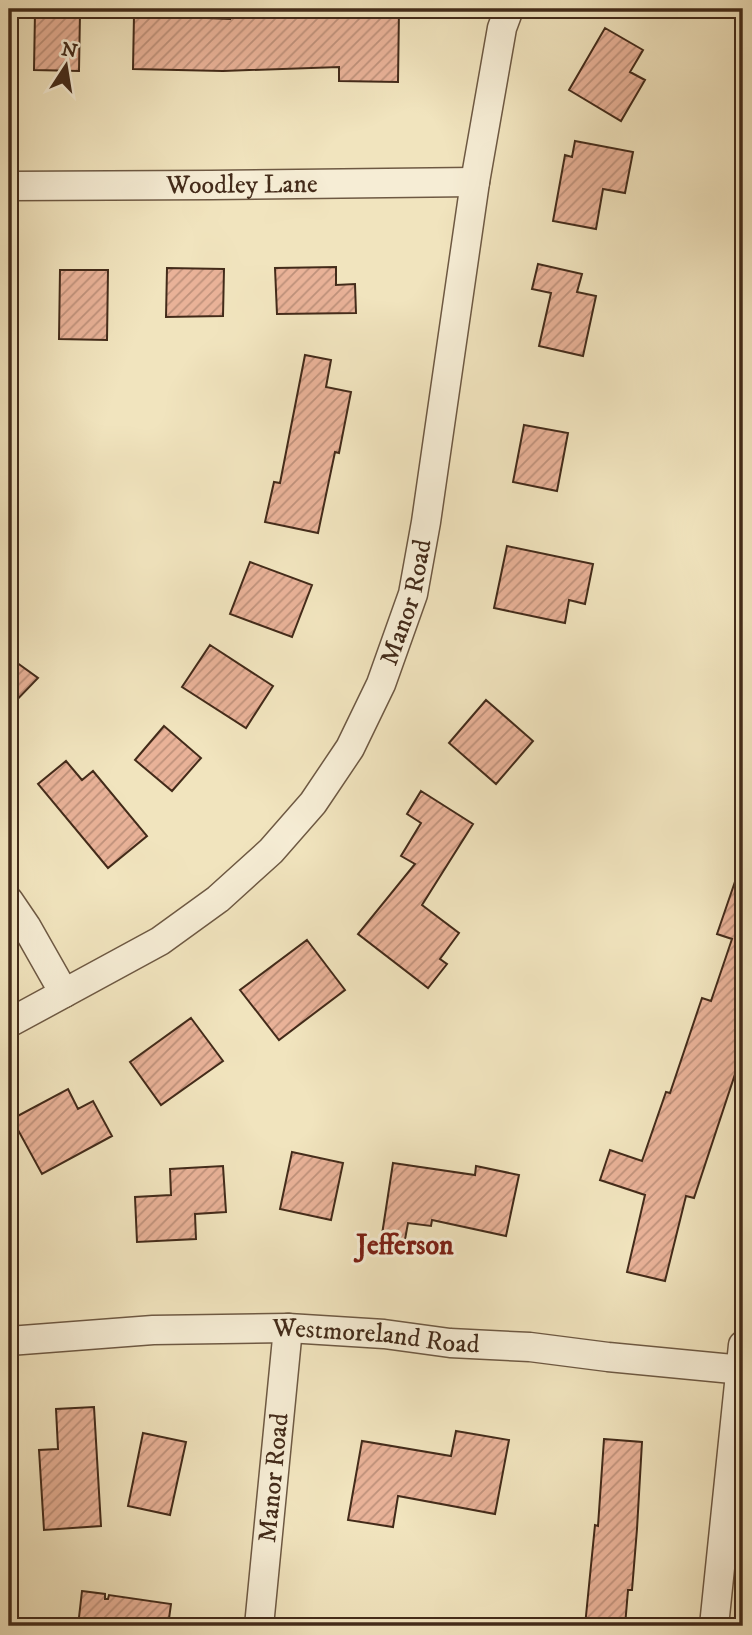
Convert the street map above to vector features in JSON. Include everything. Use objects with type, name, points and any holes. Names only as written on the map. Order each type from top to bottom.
[{"type":"street","name":"Manor Road","points":[[9,1023],[160,941],[218,899],[271,851],[313,803],[350,748],[381,684],[413,594],[426,522],[475,182],[502,27],[509,9]]},
{"type":"street","name":"Woodley Lane","points":[[9,186],[475,182]]},
{"type":"street","points":[[9,901],[64,993]]},
{"type":"street","name":"Manor Road","points":[[259,1626],[288,1328]]},
{"type":"street","name":"Westmoreland Road","points":[[9,1341],[153,1330],[288,1328],[384,1334],[450,1343],[608,1357],[742,1362]]},
{"type":"street","points":[[714,1626],[742,1362]]},
{"type":"building","points":[[230,9],[399,9],[398,82],[339,81],[339,67],[223,71],[133,69],[134,15],[230,19]]},
{"type":"building","points":[[35,12],[80,13],[79,71],[34,70]]},
{"type":"building","points":[[605,28],[643,50],[630,72],[645,80],[621,121],[569,90]]},
{"type":"building","points":[[575,141],[633,152],[625,193],[603,189],[596,229],[553,221],[565,155],[572,157]]},
{"type":"building","points":[[538,264],[582,274],[577,292],[596,296],[583,356],[539,346],[551,293],[532,289]]},
{"type":"building","points":[[336,267],[336,285],[355,284],[356,313],[277,314],[275,268]]},
{"type":"building","points":[[167,268],[224,269],[223,316],[166,317]]},
{"type":"building","points":[[60,270],[108,270],[107,340],[59,339]]},
{"type":"building","points":[[305,355],[331,360],[326,387],[351,392],[339,453],[335,452],[318,533],[265,522],[274,482],[280,483]]},
{"type":"building","points":[[524,425],[568,433],[557,491],[513,482]]},
{"type":"building","points":[[507,546],[593,564],[585,604],[569,600],[565,623],[494,608]]},
{"type":"building","points":[[250,562],[312,585],[292,637],[230,614]]},
{"type":"building","points":[[210,645],[273,686],[246,728],[182,687]]},
{"type":"building","points":[[9,657],[38,678],[9,708]]},
{"type":"building","points":[[486,700],[533,741],[496,784],[449,743]]},
{"type":"building","points":[[164,726],[201,758],[172,791],[135,760]]},
{"type":"building","points":[[66,761],[82,780],[93,771],[147,836],[108,868],[38,784]]},
{"type":"building","points":[[421,791],[473,824],[422,905],[459,933],[440,959],[447,964],[428,988],[358,934],[415,864],[401,856],[421,823],[407,814]]},
{"type":"building","points":[[739,870],[743,870],[743,1050],[694,1198],[686,1196],[665,1281],[627,1272],[645,1195],[600,1180],[610,1150],[642,1161],[666,1092],[670,1093],[702,998],[711,1001],[732,939],[717,934]]},
{"type":"building","points":[[307,940],[345,990],[279,1040],[240,990]]},
{"type":"building","points":[[191,1018],[223,1061],[161,1105],[130,1062]]},
{"type":"building","points":[[68,1089],[78,1109],[93,1101],[112,1136],[42,1174],[12,1119]]},
{"type":"building","points":[[292,1152],[343,1163],[331,1220],[280,1209]]},
{"type":"building","points":[[393,1163],[475,1175],[476,1166],[519,1175],[506,1236],[432,1220],[431,1226],[408,1223],[404,1245],[381,1241]]},
{"type":"building","points":[[223,1166],[226,1212],[195,1214],[196,1239],[137,1242],[135,1197],[171,1195],[170,1169]]},
{"type":"building","points":[[94,1407],[101,1526],[44,1530],[39,1450],[58,1449],[56,1409]]},
{"type":"building","points":[[456,1431],[509,1440],[495,1514],[398,1496],[393,1527],[348,1520],[362,1441],[451,1456]]},
{"type":"building","points":[[143,1433],[186,1442],[170,1515],[128,1506]]},
{"type":"building","points":[[604,1439],[642,1442],[632,1590],[628,1590],[625,1626],[585,1626],[595,1525],[598,1526]]},
{"type":"building","points":[[82,1591],[105,1594],[105,1599],[108,1599],[109,1595],[171,1604],[168,1626],[78,1626]]},
{"type":"district","name":"Jefferson","points":[[405,1245]]}]
